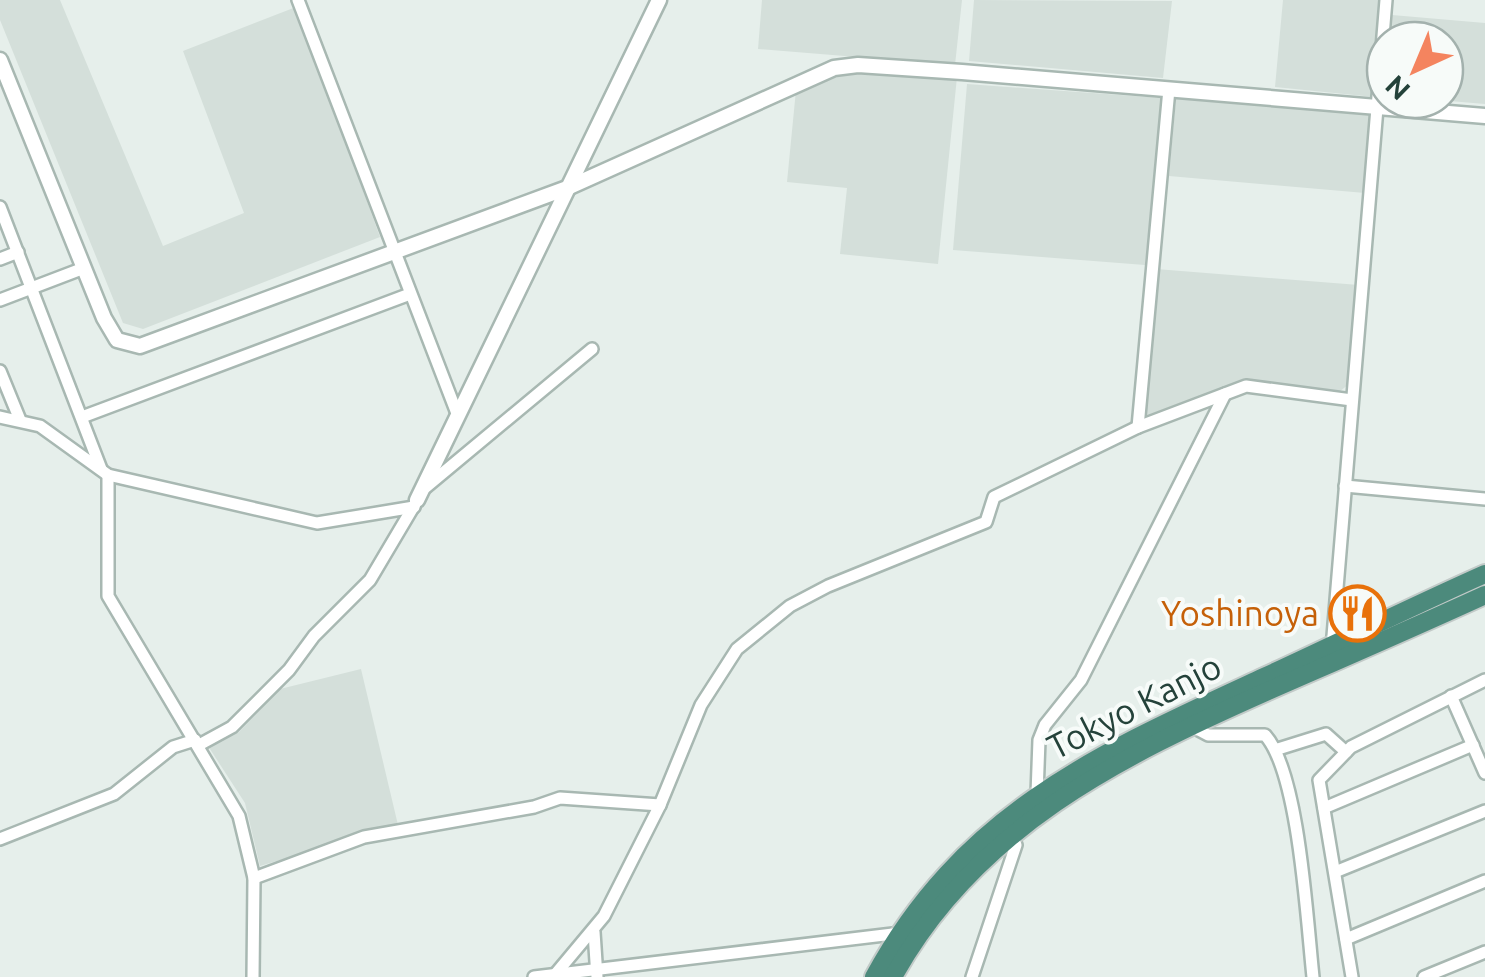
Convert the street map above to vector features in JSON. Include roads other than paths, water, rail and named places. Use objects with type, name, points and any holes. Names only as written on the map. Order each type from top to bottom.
[{"type":"highway","name":"Tokyo Kanjo","points":[[874,977],[901,932],[958,862],[1038,794],[1117,745],[1332,654],[1483,584]]},
{"type":"highway","name":"Tokyo Kanjo","points":[[893,977],[934,912],[1012,833],[1117,761],[1332,654]]},
{"type":"street","points":[[298,0],[458,416]]},
{"type":"street","points":[[0,840],[114,794],[173,747],[232,727],[370,580],[418,499],[658,0]]},
{"type":"street","points":[[0,60],[4,78],[112,333],[127,344],[140,346],[567,188],[812,76],[846,66],[1365,107]]},
{"type":"street","points":[[1138,428],[1169,89]]},
{"type":"street","points":[[1332,654],[1377,120]]},
{"type":"street","points":[[0,207],[104,472],[108,596],[239,816],[254,878],[253,977]]},
{"type":"street","points":[[0,259],[18,252]]},
{"type":"street","points":[[0,300],[84,268]]},
{"type":"street","points":[[82,417],[410,294]]},
{"type":"street","points":[[0,417],[40,426],[104,472],[317,523],[418,499],[592,349]]},
{"type":"street","points":[[0,371],[20,420]]},
{"type":"street","points":[[553,976],[594,932],[660,805],[710,689],[736,649],[761,628],[828,586],[986,522],[994,497],[1138,428],[1225,394],[1246,386],[1352,400]]},
{"type":"street","points":[[1038,794],[1039,740],[1045,724],[1081,680],[1225,394]]},
{"type":"street","points":[[1345,486],[1485,500]]},
{"type":"street","points":[[1352,977],[1319,780],[1346,752],[1485,680]]},
{"type":"street","points":[[1450,696],[1485,772]]},
{"type":"street","points":[[1191,726],[1208,735],[1265,735],[1278,749],[1296,834],[1313,977]]},
{"type":"street","points":[[1278,749],[1326,734],[1346,752]]},
{"type":"street","points":[[1324,808],[1473,745]]},
{"type":"street","points":[[254,878],[364,837],[534,807],[560,798],[660,805]]},
{"type":"street","points":[[1335,872],[1485,811]]},
{"type":"street","points":[[972,977],[1016,844],[1012,833]]},
{"type":"street","points":[[1346,938],[1485,881]]},
{"type":"street","points":[[594,932],[597,975]]},
{"type":"street","points":[[534,977],[597,975],[901,932]]},
{"type":"street","points":[[1424,977],[1485,952]]},
{"type":"place","name":"Yoshinoya","points":[[1358,613]]}]
